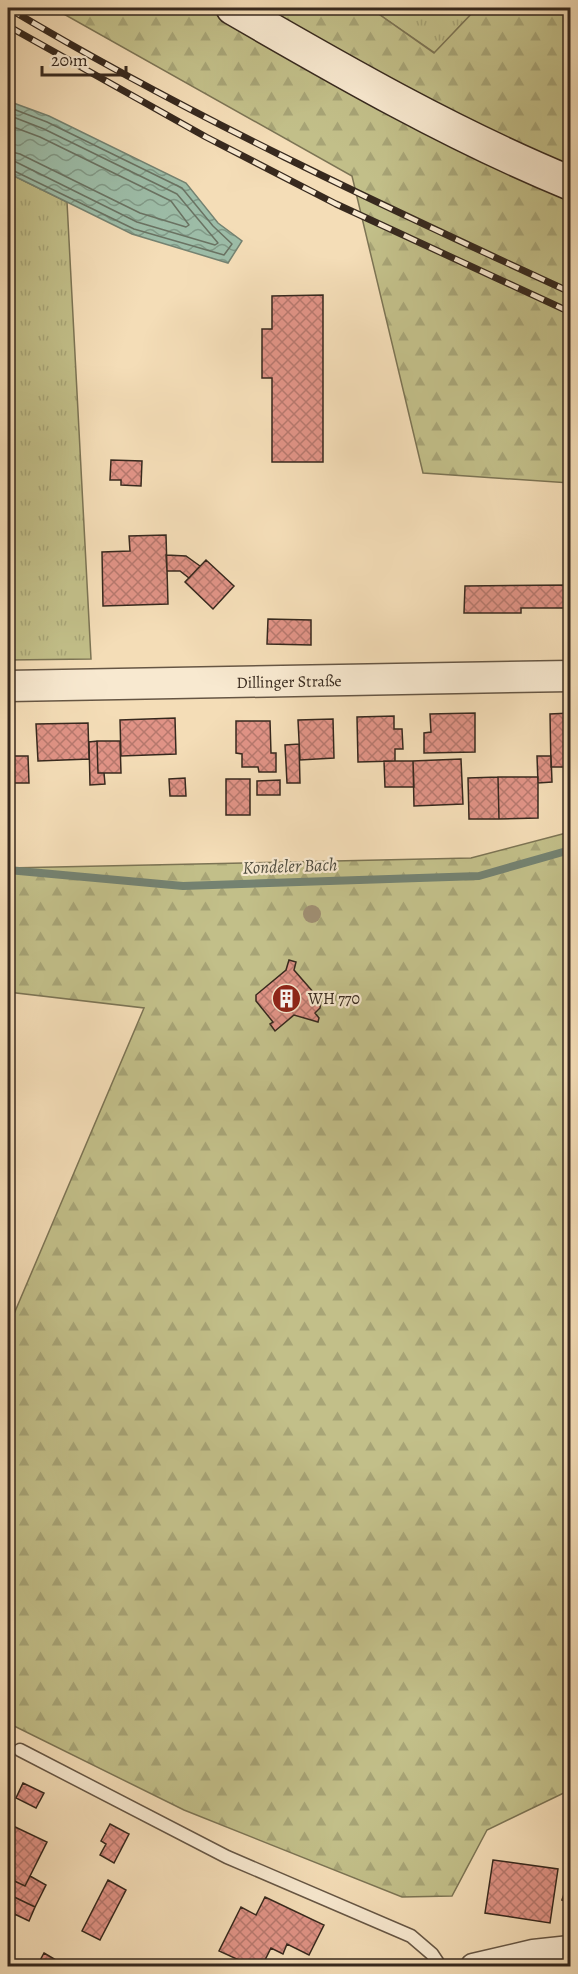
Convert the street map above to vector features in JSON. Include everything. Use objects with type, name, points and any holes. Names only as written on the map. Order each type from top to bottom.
[{"type":"main road","points":[[232,8],[330,64],[507,157],[570,183]]},
{"type":"street","name":"Dillinger Straße","points":[[8,686],[570,676]]},
{"type":"street","points":[[473,1966],[524,1954],[570,1948]]},
{"type":"lane","points":[[20,1750],[227,1857],[411,1936],[432,1954],[440,1966]]},
{"type":"green space","points":[[53,8],[370,8],[434,53],[477,8],[570,8],[570,483],[423,473],[352,176]]},
{"type":"green space","points":[[370,8],[477,8],[435,53]]},
{"type":"green space","points":[[8,173],[67,202],[91,659],[8,660]]},
{"type":"green space","points":[[570,832],[570,1790],[487,1830],[452,1896],[402,1897],[184,1810],[8,1723],[8,1328],[144,1008],[8,992],[8,868],[471,858]]},
{"type":"water","points":[[8,101],[49,116],[186,183],[218,223],[242,241],[228,263],[132,234],[8,173]]},
{"type":"building","points":[[323,295],[323,462],[272,462],[272,378],[262,378],[262,329],[272,329],[272,296]]},
{"type":"building","points":[[111,460],[142,461],[141,486],[121,485],[121,480],[110,480]]},
{"type":"building","points":[[166,535],[168,604],[103,606],[102,552],[130,551],[129,536]]},
{"type":"building","points":[[166,555],[186,556],[200,566],[189,578],[180,571],[167,571]]},
{"type":"building","points":[[206,560],[234,586],[213,609],[185,582]]},
{"type":"building","points":[[570,585],[570,608],[521,608],[521,613],[464,613],[465,586]]},
{"type":"building","points":[[268,619],[311,620],[311,645],[267,644]]},
{"type":"building","points":[[475,713],[475,752],[424,753],[424,733],[431,732],[430,714]]},
{"type":"building","points":[[570,713],[570,767],[551,767],[550,714]]},
{"type":"building","points":[[394,716],[394,729],[402,729],[403,749],[395,749],[395,761],[358,762],[357,717]]},
{"type":"building","points":[[175,718],[176,754],[121,756],[120,720]]},
{"type":"building","points":[[333,719],[334,758],[300,760],[298,720]]},
{"type":"building","points":[[236,721],[270,721],[271,753],[276,753],[276,772],[259,772],[258,767],[242,767],[242,754],[236,753]]},
{"type":"building","points":[[88,723],[89,759],[38,761],[36,724]]},
{"type":"building","points":[[97,741],[98,773],[104,773],[105,784],[90,785],[89,742]]},
{"type":"building","points":[[97,741],[120,741],[121,773],[98,773]]},
{"type":"building","points":[[299,744],[300,783],[287,783],[285,745]]},
{"type":"building","points":[[11,756],[28,756],[29,783],[8,783],[8,766],[12,765]]},
{"type":"building","points":[[537,756],[551,756],[552,782],[538,783]]},
{"type":"building","points":[[461,759],[463,804],[414,806],[413,761]]},
{"type":"building","points":[[384,761],[413,761],[414,787],[385,787]]},
{"type":"building","points":[[498,777],[499,819],[469,819],[468,778]]},
{"type":"building","points":[[498,777],[538,777],[538,818],[499,819]]},
{"type":"building","points":[[185,778],[186,796],[170,796],[169,779]]},
{"type":"building","points":[[226,779],[250,779],[250,815],[226,815]]},
{"type":"building","points":[[280,780],[280,795],[257,795],[257,781]]},
{"type":"building","name":"WH 770","points":[[289,960],[296,962],[294,970],[321,1001],[320,1008],[315,1013],[319,1018],[318,1022],[294,1015],[275,1031],[270,1024],[273,1022],[256,1001],[256,995],[286,970]]},
{"type":"building","points":[[23,1783],[44,1793],[36,1808],[16,1798]]},
{"type":"building","points":[[110,1824],[129,1834],[114,1863],[100,1855],[106,1844],[101,1841]]},
{"type":"building","points":[[11,1825],[47,1842],[25,1886],[8,1878],[8,1831]]},
{"type":"building","points":[[493,1860],[558,1869],[550,1923],[485,1913]]},
{"type":"building","points":[[30,1876],[46,1885],[35,1907],[8,1894],[8,1878],[25,1886]]},
{"type":"building","points":[[570,1876],[570,1903],[562,1900]]},
{"type":"building","points":[[108,1880],[126,1890],[100,1940],[82,1931]]},
{"type":"building","points":[[8,1894],[35,1907],[29,1921],[8,1911]]},
{"type":"building","points":[[265,1897],[324,1925],[309,1955],[287,1944],[283,1954],[271,1948],[262,1966],[252,1966],[219,1951],[241,1907],[256,1915]]},
{"type":"building","points":[[8,1911],[15,1914],[8,1930]]},
{"type":"building","points":[[44,1953],[56,1960],[52,1966],[37,1966]]},
{"type":"waterway","name":"Kondeler Bach","points":[[8,870],[183,886],[479,876],[570,850]]},
{"type":"railway","points":[[8,8],[145,86],[285,158],[570,292]]},
{"type":"railway","points":[[8,26],[206,137],[336,204],[570,312]]},
{"type":"place","name":"WH 770","points":[[287,998]]}]
